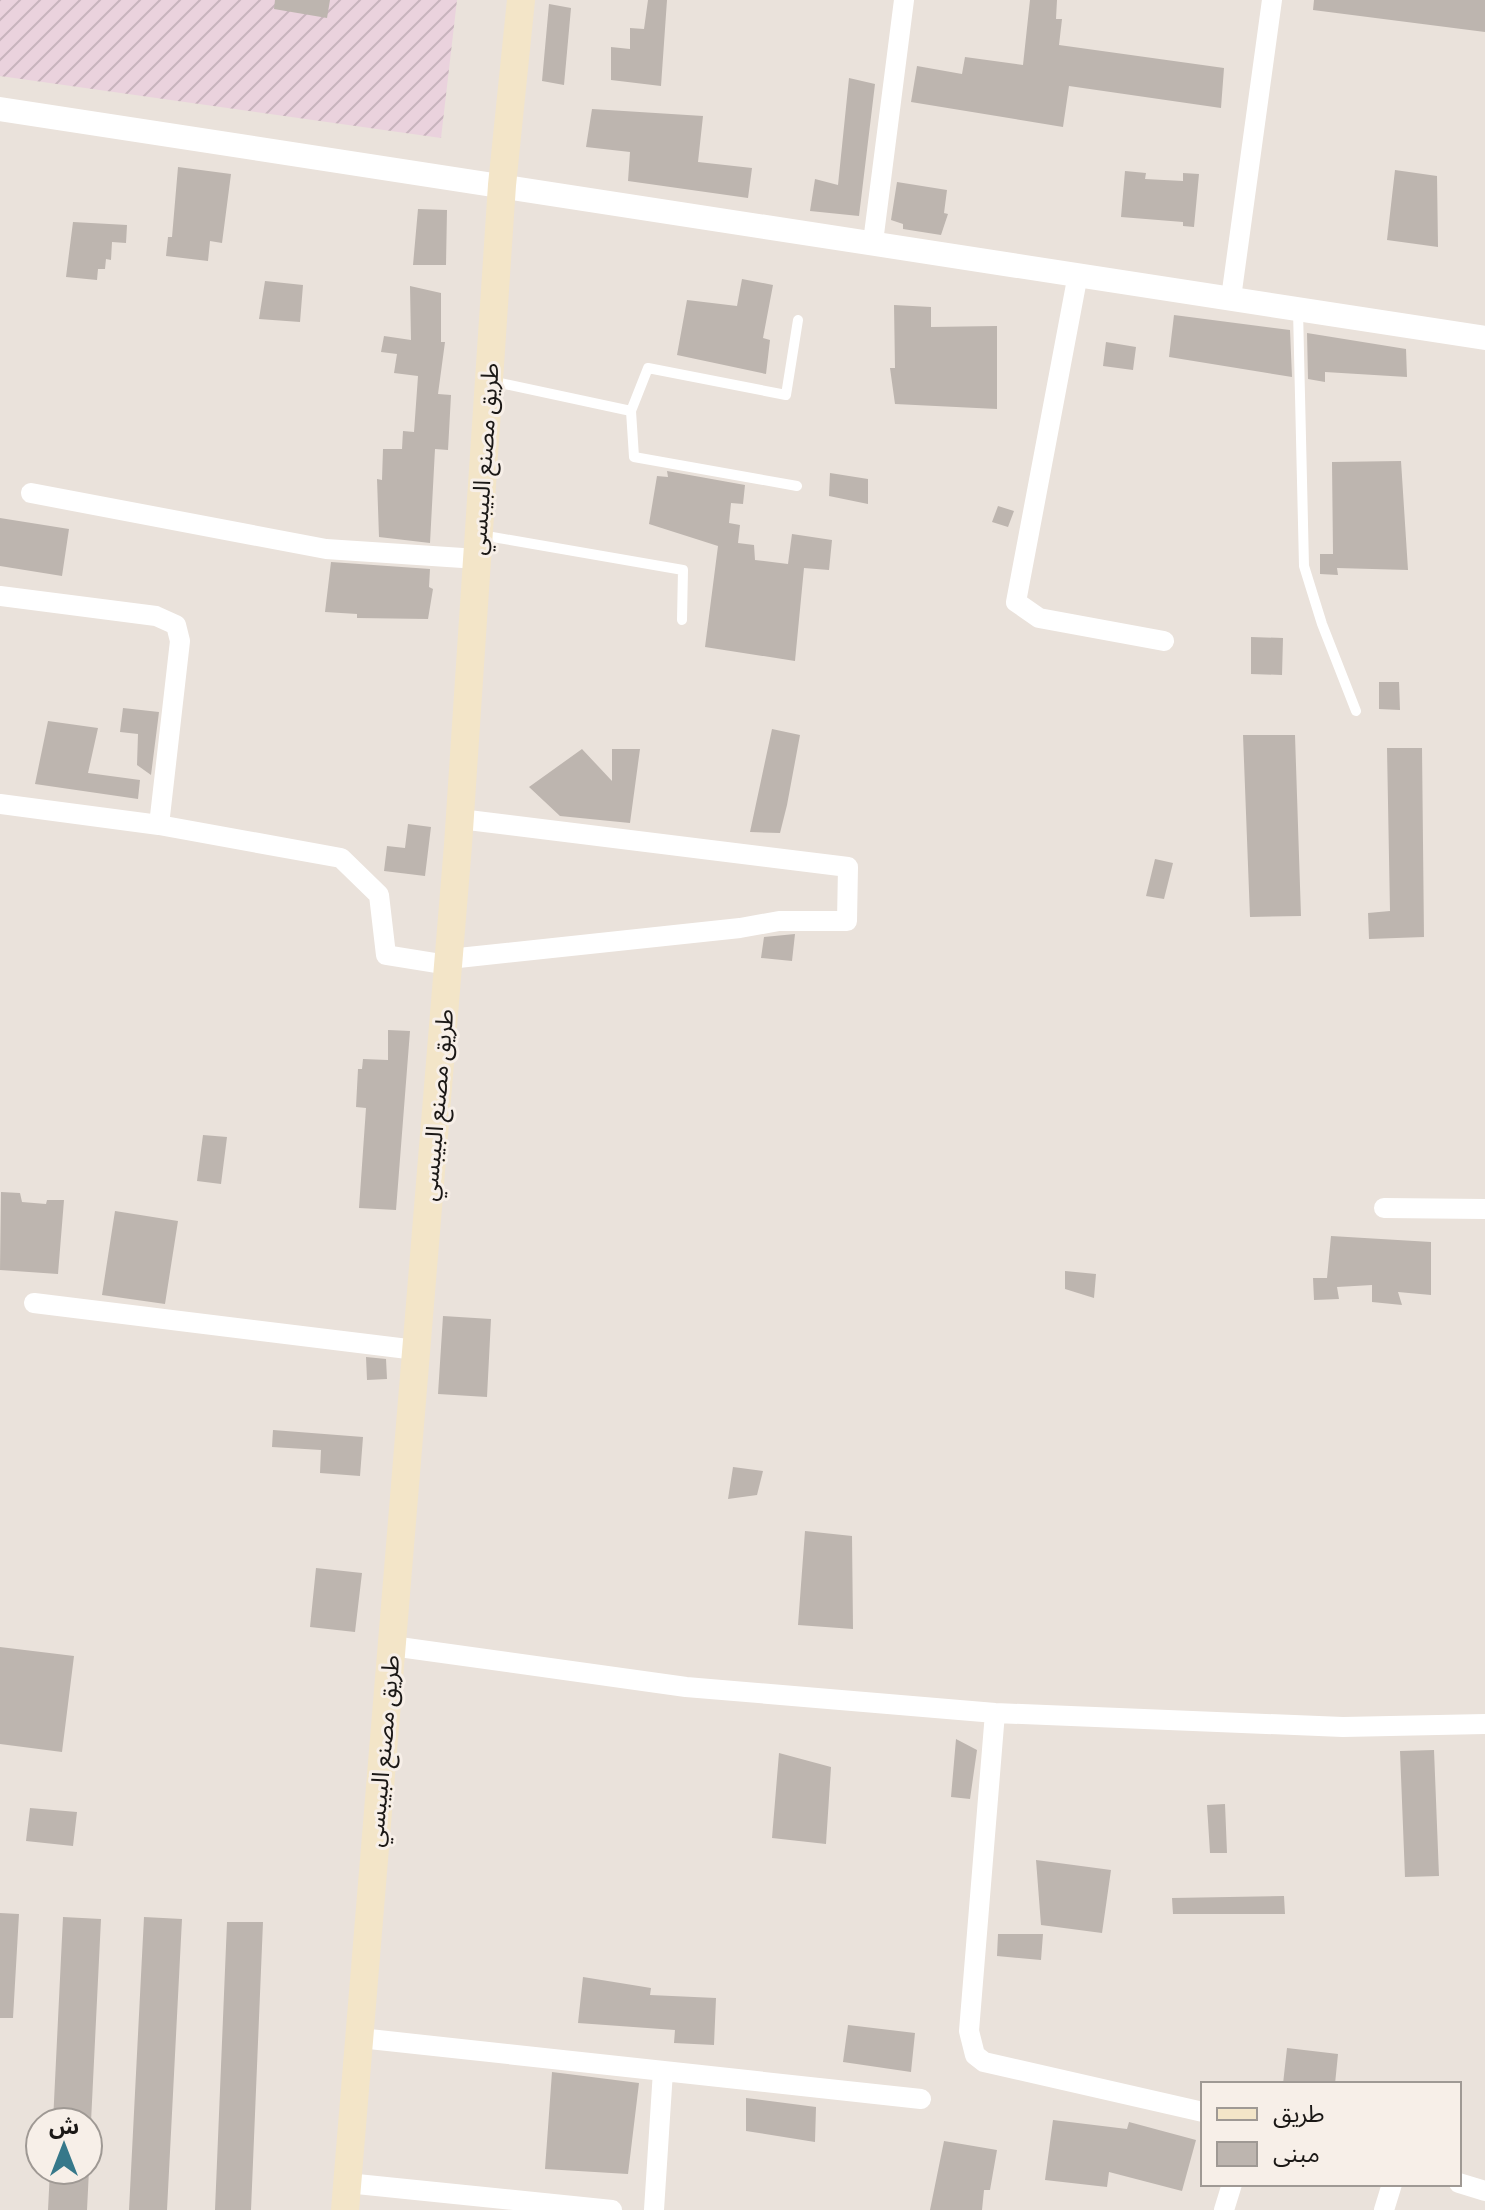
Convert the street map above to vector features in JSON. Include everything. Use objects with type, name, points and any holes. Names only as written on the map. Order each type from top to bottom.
[{"type":"main road","name":"طريق مصنع البيبسي","points":[[346,2197],[460,819],[502,185],[521,0]]},
{"type":"street","points":[[873,242],[904,0]]},
{"type":"street","points":[[1231,298],[1272,0]]},
{"type":"street","points":[[0,109],[1485,338]]},
{"type":"street","points":[[1078,274],[1016,602],[1039,618],[1164,641]]},
{"type":"street","points":[[31,493],[326,549],[478,547]]},
{"type":"street","points":[[0,596],[156,616],[176,625],[180,641],[159,825]]},
{"type":"street","points":[[0,804],[159,825],[341,858],[379,895],[386,955],[448,962],[779,921],[847,921],[848,867],[460,819]]},
{"type":"street","points":[[1384,1208],[1485,1209]]},
{"type":"street","points":[[34,1303],[416,1350]]},
{"type":"street","points":[[392,1646],[686,1687],[995,1713],[1343,1727],[1485,1724]]},
{"type":"street","points":[[995,1713],[969,2031],[975,2055],[984,2062],[1201,2112]]},
{"type":"street","points":[[360,2038],[921,2099]]},
{"type":"street","points":[[654,2210],[663,2071]]},
{"type":"street","points":[[1461,2184],[1485,2191]]},
{"type":"street","points":[[1224,2210],[1231,2186]]},
{"type":"street","points":[[1384,2210],[1391,2186]]},
{"type":"street","points":[[346,2197],[612,2210]]},
{"type":"lane","points":[[1298,308],[1304,566],[1356,711]]},
{"type":"lane","points":[[797,486],[634,457],[631,411],[648,368],[786,395],[798,320]]},
{"type":"lane","points":[[489,381],[631,411]]},
{"type":"lane","points":[[478,547],[683,570],[682,620]]},
{"type":"shaded area","points":[[0,0],[457,0],[441,138],[0,76]]},
{"type":"building","points":[[275,0],[330,0],[327,18],[274,9]]},
{"type":"building","points":[[648,0],[667,0],[661,86],[611,80],[611,47],[630,49],[630,28],[644,29]]},
{"type":"building","points":[[1030,0],[1057,0],[1056,19],[1062,19],[1059,45],[1224,68],[1221,108],[1069,86],[1063,127],[911,102],[917,66],[962,74],[965,57],[1023,65]]},
{"type":"building","points":[[1314,0],[1485,0],[1485,32],[1313,10]]},
{"type":"building","points":[[549,4],[571,8],[564,85],[542,81]]},
{"type":"building","points":[[849,78],[875,84],[859,216],[810,211],[815,179],[838,185]]},
{"type":"building","points":[[592,109],[703,116],[698,162],[752,168],[748,198],[628,181],[630,152],[586,147]]},
{"type":"building","points":[[178,167],[231,174],[222,243],[210,241],[208,261],[166,256],[168,237],[172,237]]},
{"type":"building","points":[[1395,170],[1437,176],[1438,247],[1387,240]]},
{"type":"building","points":[[1125,171],[1146,173],[1145,179],[1183,181],[1183,173],[1199,174],[1194,227],[1183,226],[1183,222],[1121,217]]},
{"type":"building","points":[[897,182],[947,190],[944,213],[948,214],[941,235],[903,229],[903,224],[891,220]]},
{"type":"building","points":[[418,209],[447,210],[446,265],[413,265]]},
{"type":"building","points":[[73,222],[127,225],[126,243],[112,242],[111,260],[106,259],[105,269],[98,269],[97,280],[66,277]]},
{"type":"building","points":[[742,279],[773,285],[763,338],[770,340],[766,374],[677,355],[687,300],[737,306]]},
{"type":"building","points":[[265,281],[303,285],[300,322],[259,319]]},
{"type":"building","points":[[410,286],[441,293],[441,342],[445,342],[438,394],[451,395],[448,450],[435,449],[430,543],[379,537],[377,479],[382,480],[383,449],[402,449],[403,431],[414,432],[418,376],[394,373],[397,354],[381,352],[384,336],[411,340]]},
{"type":"building","points":[[894,305],[931,307],[931,327],[997,326],[997,409],[895,404],[890,368],[895,368]]},
{"type":"building","points":[[1174,315],[1290,330],[1292,377],[1169,357]]},
{"type":"building","points":[[1307,333],[1406,349],[1407,377],[1325,372],[1325,382],[1308,379]]},
{"type":"building","points":[[1106,342],[1136,347],[1133,370],[1103,366]]},
{"type":"building","points":[[1401,461],[1408,570],[1337,568],[1338,575],[1320,574],[1320,554],[1333,554],[1332,462]]},
{"type":"building","points":[[667,471],[745,485],[743,504],[731,503],[729,523],[740,525],[738,543],[754,545],[755,560],[788,564],[792,534],[832,540],[829,570],[804,568],[795,661],[705,647],[718,546],[649,524],[657,476],[668,477]]},
{"type":"building","points":[[830,473],[868,479],[868,504],[829,496]]},
{"type":"building","points":[[998,506],[1014,511],[1008,527],[992,522]]},
{"type":"building","points":[[0,518],[69,529],[62,576],[0,566]]},
{"type":"building","points":[[331,562],[430,569],[429,587],[433,589],[428,619],[357,618],[357,614],[325,612]]},
{"type":"building","points":[[1251,637],[1283,638],[1282,675],[1251,674]]},
{"type":"building","points":[[1379,682],[1399,682],[1400,710],[1379,709]]},
{"type":"building","points":[[123,708],[159,712],[151,775],[137,765],[138,734],[120,732]]},
{"type":"building","points":[[48,721],[98,728],[88,773],[140,780],[138,799],[35,784]]},
{"type":"building","points":[[772,729],[800,735],[787,805],[780,833],[750,832]]},
{"type":"building","points":[[1243,735],[1295,735],[1301,916],[1250,917]]},
{"type":"building","points":[[1387,748],[1422,748],[1424,937],[1369,939],[1368,913],[1390,911]]},
{"type":"building","points":[[582,749],[612,781],[612,749],[640,749],[630,823],[560,816],[529,787]]},
{"type":"building","points":[[408,824],[431,827],[425,876],[384,871],[387,846],[405,848]]},
{"type":"building","points":[[1155,859],[1173,863],[1164,899],[1146,896]]},
{"type":"building","points":[[795,934],[792,961],[761,958],[764,937]]},
{"type":"building","points":[[388,1030],[410,1031],[396,1210],[359,1208],[366,1108],[356,1107],[358,1069],[362,1069],[363,1059],[388,1060]]},
{"type":"building","points":[[203,1135],[227,1137],[221,1184],[197,1181]]},
{"type":"building","points":[[1,1192],[20,1193],[22,1202],[46,1204],[47,1200],[64,1200],[58,1274],[0,1270]]},
{"type":"building","points":[[115,1211],[178,1221],[165,1304],[102,1295]]},
{"type":"building","points":[[1331,1236],[1431,1242],[1431,1295],[1398,1292],[1402,1305],[1372,1302],[1372,1285],[1337,1287],[1339,1299],[1314,1300],[1313,1278],[1327,1278]]},
{"type":"building","points":[[1065,1271],[1096,1274],[1094,1298],[1065,1289]]},
{"type":"building","points":[[443,1316],[491,1319],[487,1397],[438,1394]]},
{"type":"building","points":[[366,1357],[386,1359],[387,1379],[367,1380]]},
{"type":"building","points":[[273,1430],[363,1437],[360,1476],[320,1473],[321,1450],[272,1447]]},
{"type":"building","points":[[733,1467],[763,1471],[757,1495],[728,1499]]},
{"type":"building","points":[[805,1531],[852,1536],[853,1629],[798,1625]]},
{"type":"building","points":[[316,1568],[362,1573],[355,1632],[310,1627]]},
{"type":"building","points":[[0,1647],[74,1656],[62,1752],[0,1744]]},
{"type":"building","points":[[956,1739],[977,1750],[970,1799],[951,1797]]},
{"type":"building","points":[[1434,1750],[1439,1876],[1405,1877],[1400,1751]]},
{"type":"building","points":[[779,1753],[831,1767],[826,1844],[772,1838]]},
{"type":"building","points":[[1225,1804],[1227,1853],[1210,1853],[1207,1805]]},
{"type":"building","points":[[30,1808],[77,1812],[73,1846],[26,1841]]},
{"type":"building","points":[[1036,1860],[1111,1870],[1102,1933],[1041,1925]]},
{"type":"building","points":[[1284,1896],[1285,1914],[1173,1914],[1172,1898]]},
{"type":"building","points":[[0,1913],[19,1914],[13,2018],[0,2018]]},
{"type":"building","points":[[63,1917],[101,1919],[92,2106],[54,2106]]},
{"type":"building","points":[[144,1917],[182,1919],[167,2210],[129,2210]]},
{"type":"building","points":[[227,1922],[263,1922],[251,2210],[215,2210]]},
{"type":"building","points":[[998,1934],[1043,1934],[1041,1960],[997,1956]]},
{"type":"building","points":[[583,1977],[651,1988],[650,1995],[716,1998],[714,2045],[674,2043],[675,2030],[578,2023]]},
{"type":"building","points":[[848,2025],[915,2033],[911,2072],[843,2062]]},
{"type":"building","points":[[1287,2048],[1338,2054],[1335,2082],[1283,2082]]},
{"type":"building","points":[[552,2072],[639,2083],[628,2174],[545,2169]]},
{"type":"building","points":[[746,2098],[816,2107],[815,2142],[746,2131]]},
{"type":"building","points":[[1053,2120],[1127,2129],[1129,2122],[1196,2140],[1182,2191],[1109,2172],[1107,2187],[1045,2180]]},
{"type":"building","points":[[944,2141],[997,2150],[990,2190],[984,2190],[982,2210],[930,2210]]},
{"type":"building","points":[[49,2186],[88,2186],[87,2210],[48,2210]]}]
